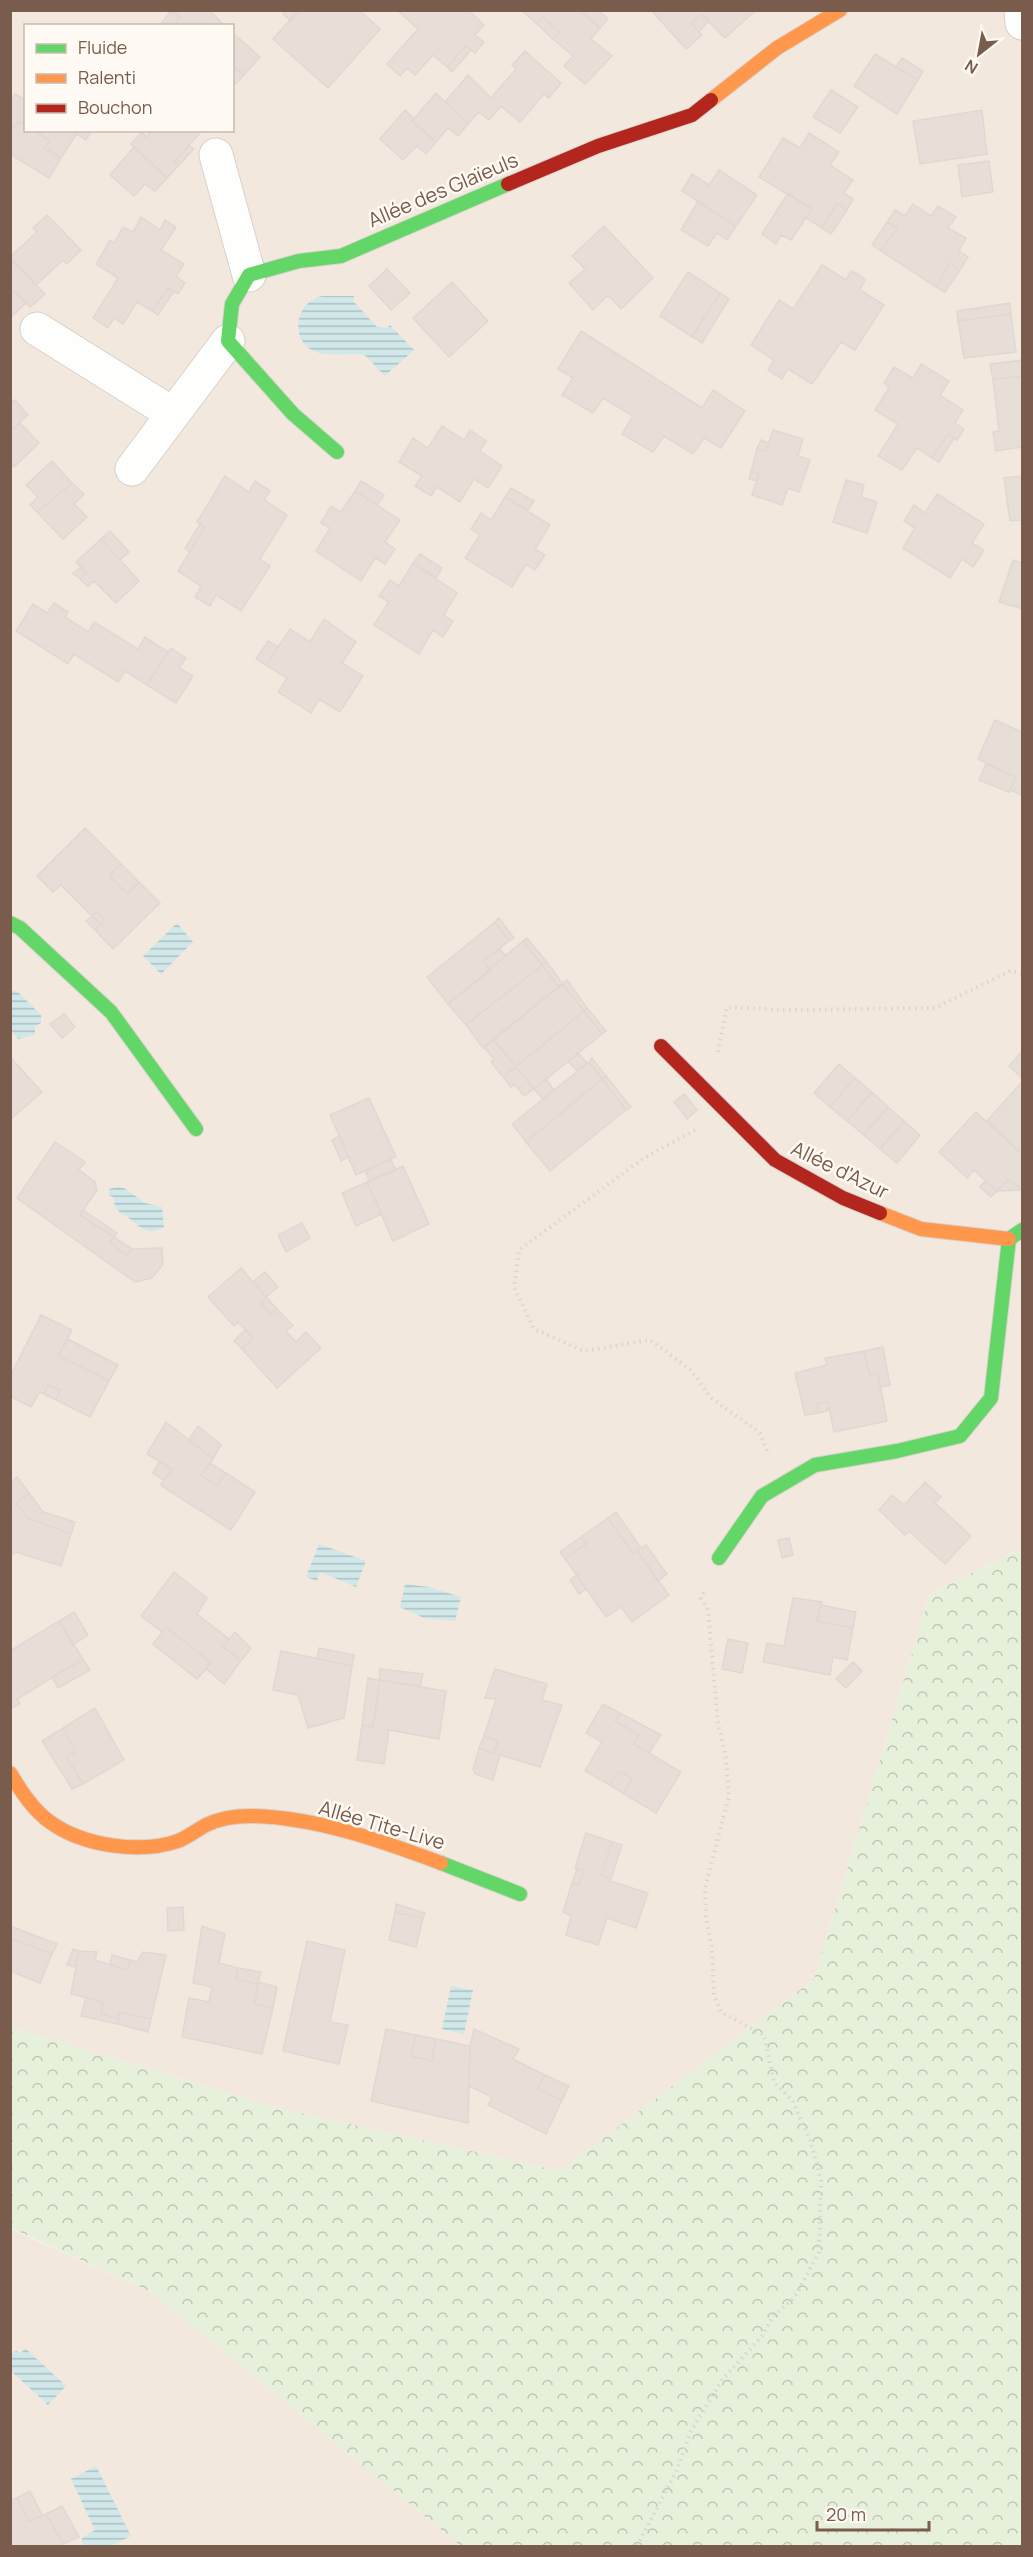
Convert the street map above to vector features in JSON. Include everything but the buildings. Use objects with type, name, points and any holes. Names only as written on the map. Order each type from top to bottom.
[{"type":"street","name":"Allée des Glaïeuls","points":[[249,275],[299,261],[341,256],[598,146],[692,115],[777,48],[840,10]]},
{"type":"street","points":[[1021,10],[1023,23]]},
{"type":"street","points":[[132,469],[228,341],[232,304],[249,275],[216,155]]},
{"type":"street","points":[[37,329],[173,414]]},
{"type":"street","points":[[228,341],[293,414],[337,452]]},
{"type":"street","points":[[10,922],[20,928],[111,1012],[196,1128]]},
{"type":"street","name":"Allée d'Azur","points":[[661,1046],[776,1160],[843,1197],[921,1229],[1009,1239]]},
{"type":"street","points":[[719,1558],[762,1496],[815,1465],[897,1451],[960,1436],[991,1398],[1009,1239],[1023,1230]]},
{"type":"street","name":"Allée Tite-Live","points":[[10,1773],[21,1793],[57,1827],[92,1840],[130,1846],[175,1842],[219,1819],[260,1816],[350,1831],[430,1856],[520,1894]]},
{"type":"path","points":[[771,1490],[770,1457],[760,1433],[710,1397],[691,1370],[650,1340],[584,1351],[534,1329],[514,1287],[519,1251],[644,1158],[699,1128],[715,1100],[711,1079],[727,1007],[784,1010],[934,1008],[1010,971],[1023,973]]},
{"type":"path","points":[[637,2547],[677,2470],[691,2431],[722,2380],[763,2335],[773,2316],[795,2297],[819,2252],[821,2180],[811,2143],[792,2100],[774,2082],[764,2035],[721,2012],[714,1995],[712,1949],[706,1917],[705,1888],[729,1796],[726,1758],[718,1723],[708,1610],[701,1598],[719,1558]]},
{"type":"shaded area","points":[[10,11],[1022,11],[1022,1548],[930,1594],[814,1979],[560,2171],[277,2108],[11,2027]]},
{"type":"shaded area","points":[[11,2229],[151,2292],[461,2546],[11,2546]]},
{"type":"green space","points":[[1022,1548],[1022,2546],[461,2546],[151,2292],[11,2228],[11,2027],[277,2108],[560,2171],[814,1979],[930,1594]]},
{"type":"water","points":[[322,296],[354,296],[353,301],[377,327],[387,328],[390,325],[414,350],[385,376],[366,356],[361,354],[324,354],[309,348],[302,341],[298,323],[305,306]]},
{"type":"water","points":[[177,923],[193,942],[161,974],[143,956]]},
{"type":"water","points":[[10,990],[18,992],[41,1015],[41,1023],[35,1026],[35,1035],[18,1039],[11,1030]]},
{"type":"water","points":[[124,1188],[145,1203],[162,1207],[164,1228],[153,1231],[145,1230],[118,1211],[114,1198],[109,1195],[109,1189]]},
{"type":"water","points":[[319,1544],[366,1561],[356,1587],[320,1572],[317,1581],[306,1577]]},
{"type":"water","points":[[405,1584],[429,1587],[461,1597],[455,1621],[424,1618],[400,1607]]},
{"type":"water","points":[[451,1986],[473,1990],[464,2034],[442,2029]]},
{"type":"water","points":[[25,2348],[66,2386],[48,2405],[11,2371],[11,2354],[16,2351],[21,2353]]},
{"type":"water","points":[[96,2466],[131,2536],[111,2546],[82,2546],[82,2538],[95,2530],[71,2479]]},
{"type":"traffic: fast","points":[[337,452],[293,414],[228,341],[232,304],[249,275],[299,261],[341,256],[508,184]]},
{"type":"traffic: fast","points":[[10,923],[20,928],[111,1012],[196,1129]]},
{"type":"traffic: fast","points":[[719,1558],[762,1496],[815,1465],[897,1451],[960,1436],[991,1398],[1009,1239],[1022,1230]]},
{"type":"traffic: fast","points":[[441,1863],[520,1894]]},
{"type":"traffic: slow","points":[[711,100],[777,48],[840,10]]},
{"type":"traffic: slow","points":[[880,1213],[921,1229],[1009,1239]]},
{"type":"traffic: slow","points":[[10,1773],[28,1800],[50,1822],[63,1830],[95,1842],[130,1847],[163,1845],[178,1841],[222,1819],[245,1816],[275,1817],[348,1832],[441,1863]]},
{"type":"traffic: jam","points":[[508,184],[598,146],[692,115],[711,100]]},
{"type":"traffic: jam","points":[[661,1046],[775,1160],[843,1198],[880,1213]]}]
